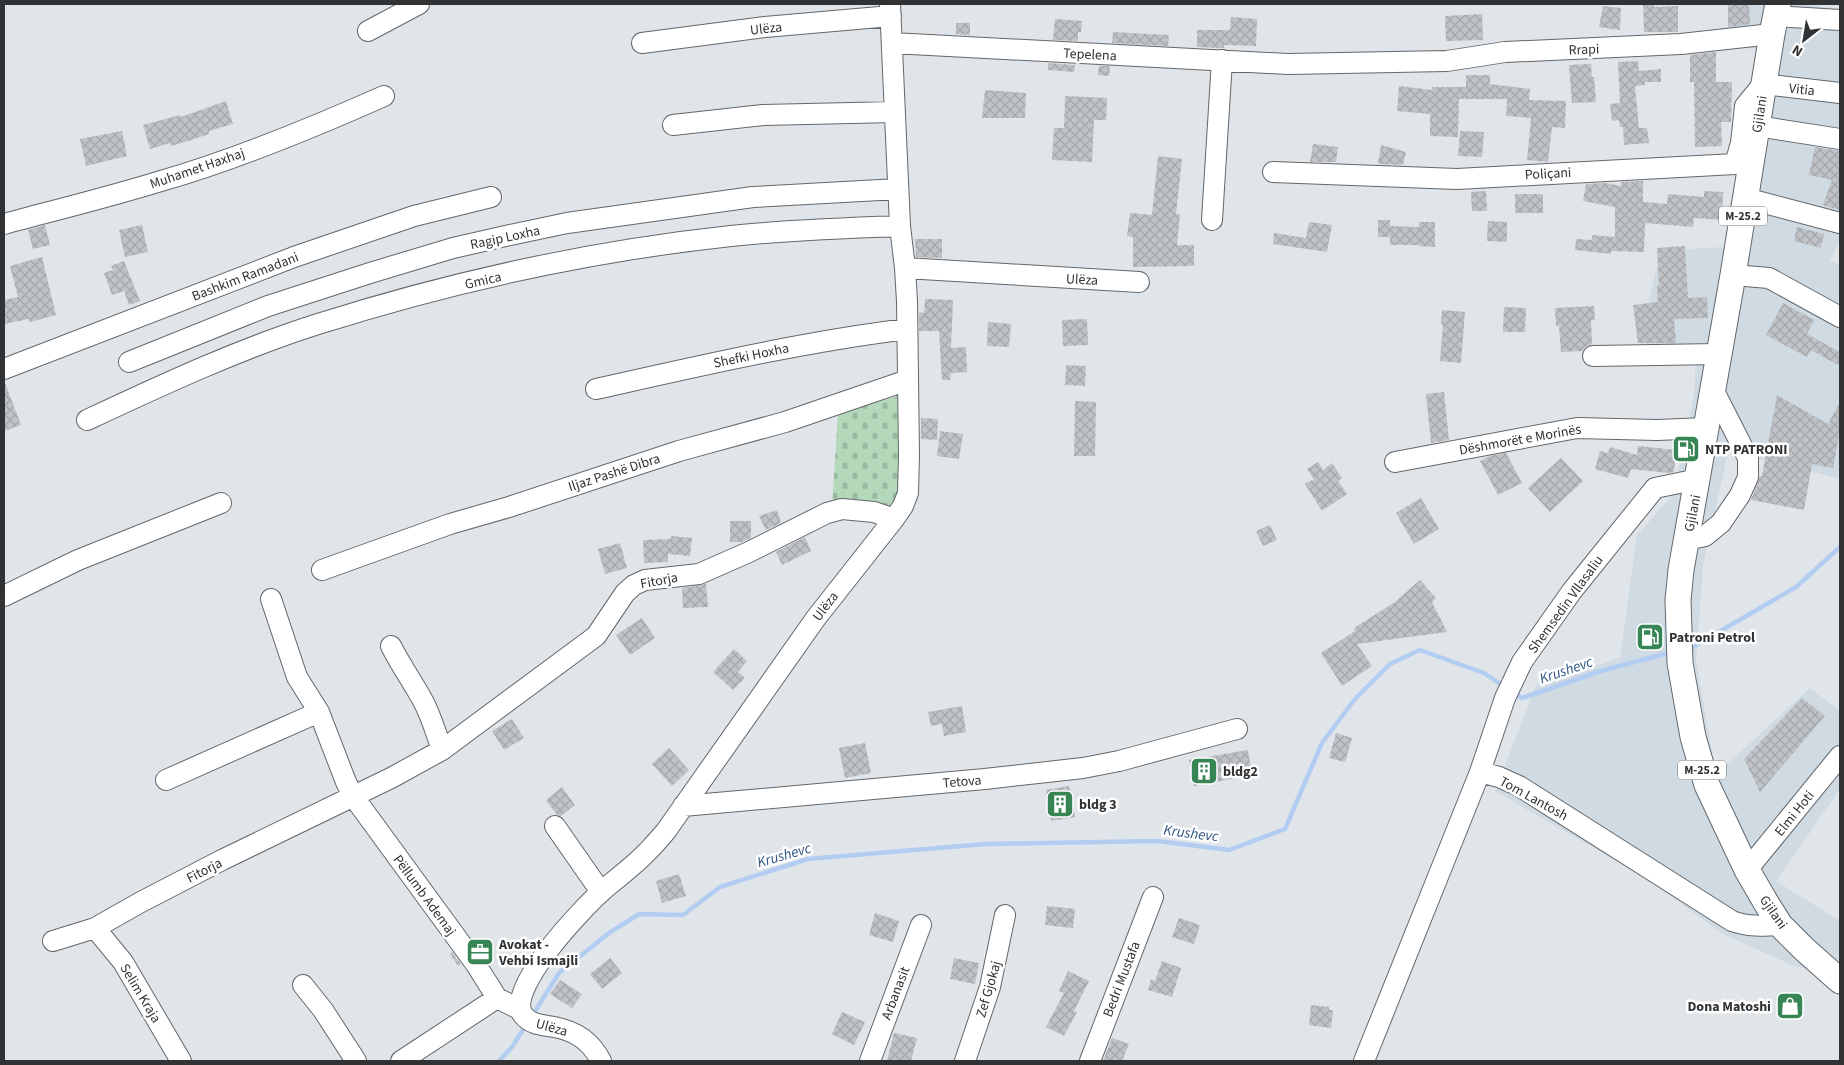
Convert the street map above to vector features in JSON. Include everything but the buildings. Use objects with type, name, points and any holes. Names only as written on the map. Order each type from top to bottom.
[{"type":"main road","name":"Gjilani","points":[[1775,18],[1733,275],[1686,540],[1678,600],[1680,663],[1692,737],[1706,785],[1747,870],[1780,925],[1804,950],[1840,981]]},
{"type":"street","points":[[368,32],[419,4]]},
{"type":"street","name":"Ulëza","points":[[601,1061],[593,1046],[585,1039],[528,1017],[521,1000],[523,990],[542,957],[557,938],[601,892],[648,851],[666,831],[816,618],[903,506],[908,493],[910,478],[905,268],[900,226],[890,10],[642,43]]},
{"type":"street","name":"Rrapi","points":[[1288,64],[1447,61],[1504,52],[1681,44],[1775,18],[1840,20]]},
{"type":"street","name":"Tepelena","points":[[892,43],[1288,64]]},
{"type":"street","points":[[1212,220],[1222,60]]},
{"type":"street","name":"Vitia","points":[[1764,84],[1840,93]]},
{"type":"street","name":"Poliçani","points":[[1274,172],[1457,179],[1735,164],[1741,143],[1745,106],[1764,84]]},
{"type":"street","name":"Muhamet Haxhaj","points":[[4,224],[196,170],[316,125],[384,96]]},
{"type":"street","points":[[673,125],[763,115],[895,112]]},
{"type":"street","points":[[1757,126],[1840,139]]},
{"type":"street","name":"Ragip Loxha","points":[[129,362],[268,306],[388,267],[453,248],[510,235],[567,224],[744,198],[898,189]]},
{"type":"street","name":"Bashkim Ramadani","points":[[4,369],[294,257],[414,216],[491,197]]},
{"type":"street","points":[[1746,198],[1840,223]]},
{"type":"street","name":"Gmica","points":[[88,420],[177,379],[317,324],[467,283],[585,258],[660,245],[798,230],[900,226]]},
{"type":"street","name":"Ulëza","points":[[905,268],[1139,282]]},
{"type":"street","points":[[1733,275],[1769,278],[1840,317]]},
{"type":"street","name":"Shefki Hoxha","points":[[596,390],[754,353],[860,334],[907,329]]},
{"type":"street","points":[[1593,356],[1719,354]]},
{"type":"street","name":"Iljaz Pashë Dibra","points":[[322,570],[450,524],[509,507],[679,451],[785,422],[908,380]]},
{"type":"street","points":[[1686,540],[1705,536],[1721,524],[1740,495],[1748,477],[1748,458],[1712,389]]},
{"type":"street","name":"Dëshmorët e Morinës","points":[[1396,462],[1577,428],[1657,430],[1706,428]]},
{"type":"street","name":"Shemsedin Vllasaliu","points":[[1480,772],[1513,679],[1572,591],[1655,488],[1698,479]]},
{"type":"street","points":[[4,596],[78,560],[221,503]]},
{"type":"street","name":"Fitorja","points":[[53,941],[95,928],[222,860],[391,778],[442,750],[596,636],[625,593],[634,585],[645,580],[699,574],[749,552],[827,513],[842,509],[874,512],[894,519]]},
{"type":"street","points":[[270,600],[297,677],[319,712],[353,796]]},
{"type":"street","points":[[391,646],[422,698],[431,717],[442,750]]},
{"type":"street","points":[[166,780],[319,712]]},
{"type":"street","name":"Tetova","points":[[684,806],[985,779],[1082,768],[1119,761],[1237,729]]},
{"type":"street","name":"Elmi Hoti","points":[[1747,870],[1840,756]]},
{"type":"street","points":[[1364,1061],[1480,772]]},
{"type":"street","name":"Tom Lantosh","points":[[1480,772],[1499,777],[1519,786],[1732,921],[1753,926],[1780,925]]},
{"type":"street","name":"Pëllumb Ademaj","points":[[353,796],[475,963],[498,998],[528,1017]]},
{"type":"street","points":[[554,826],[601,892]]},
{"type":"street","name":"Bedri Mustafa","points":[[1090,1061],[1153,897]]},
{"type":"street","name":"Zef Gjokaj","points":[[965,1061],[990,987],[1005,915]]},
{"type":"street","name":"Arbanasit","points":[[870,1061],[921,925]]},
{"type":"street","name":"Selim Kraja","points":[[95,928],[123,962],[181,1061]]},
{"type":"street","points":[[303,985],[323,1010],[356,1061]]},
{"type":"street","points":[[402,1061],[498,998]]},
{"type":"shaded area","points":[[1728,4],[1802,4],[1840,9],[1840,240],[1830,261],[1840,265],[1840,472],[1838,478],[1728,452],[1703,566],[1696,661],[1716,774],[1810,688],[1840,711],[1840,789],[1776,881],[1840,921],[1840,959],[1822,972],[1794,966],[1721,933],[1646,878],[1495,791],[1536,685],[1620,658],[1637,535],[1673,495],[1694,394],[1696,361],[1647,361],[1646,312],[1661,250],[1729,247],[1756,48],[1728,49]]},
{"type":"green space","points":[[903,395],[900,502],[883,511],[832,508],[838,413]]},
{"type":"waterway","name":"Krushevc","points":[[1687,648],[1693,647],[1796,587],[1840,547]]},
{"type":"waterway","name":"Krushevc","points":[[532,1016],[559,973],[609,933],[639,914],[683,915],[720,887],[808,859],[985,844],[1157,841],[1229,850],[1285,829],[1322,743],[1355,699],[1390,664],[1420,650],[1484,673],[1505,687]]},
{"type":"waterway","name":"Krushevc","points":[[1514,693],[1522,698],[1601,671],[1672,652]]},
{"type":"waterway","name":"Krushevc","points":[[499,1061],[512,1047],[526,1025]]},
{"type":"place","name":"NTP PATRONI","points":[[1686,449]]},
{"type":"place","name":"Patroni Petrol","points":[[1650,637]]},
{"type":"place","name":"bldg2","points":[[1204,771]]},
{"type":"place","name":"bldg 3","points":[[1060,804]]},
{"type":"place","name":"Avokat - Vehbi Ismajli","points":[[480,952]]},
{"type":"place","name":"Dona Matoshi","points":[[1790,1006]]}]
